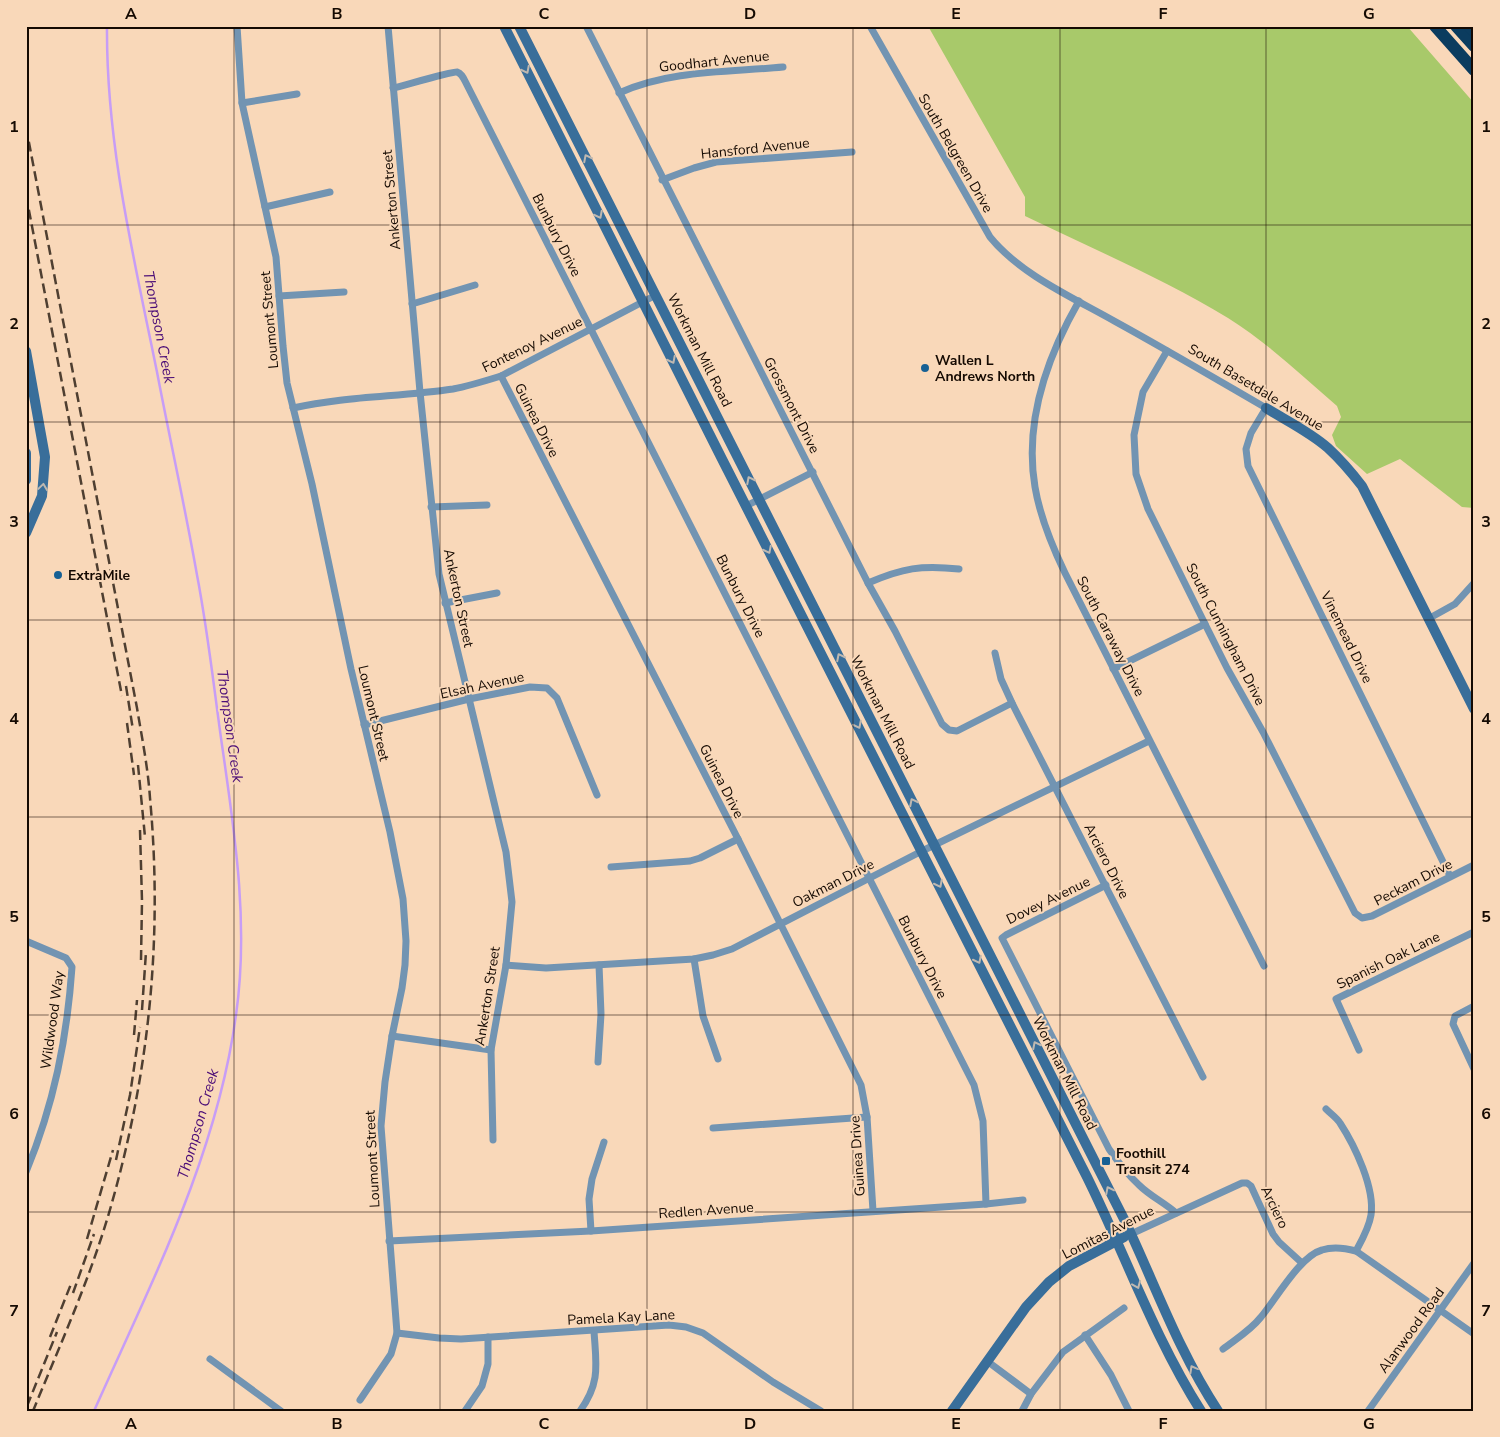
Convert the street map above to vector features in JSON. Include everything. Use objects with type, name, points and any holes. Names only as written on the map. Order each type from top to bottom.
[{"type":"highway","points":[[1435,26],[1474,70]]},
{"type":"highway","points":[[1446,26],[1474,58]]},
{"type":"highway","points":[[1456,26],[1474,46]]},
{"type":"highway","points":[[1469,26],[1474,31]]},
{"type":"main road","name":"Workman Mill Road","points":[[504,26],[1118,1240],[1158,1335],[1187,1390],[1201,1411]]},
{"type":"main road","name":"Workman Mill Road","points":[[519,26],[1131,1234],[1191,1367],[1218,1411]]},
{"type":"main road","points":[[26,351],[28,371],[45,457],[42,496],[26,533]]},
{"type":"main road","name":"South Basetdale Avenue","points":[[1266,408],[1306,432],[1328,448],[1345,464],[1356,479],[1376,513],[1474,709]]},
{"type":"main road","points":[[26,452],[26,480]]},
{"type":"main road","name":"Lomitas Avenue","points":[[952,1411],[1026,1307],[1049,1282],[1069,1266],[1131,1234]]},
{"type":"street","name":"Loumont Street","points":[[237,26],[242,103],[276,257],[287,383],[314,492],[364,725],[398,865],[403,899],[406,941],[402,988],[384,1082],[381,1126],[397,1333],[391,1354],[360,1400]]},
{"type":"street","name":"Ankerton Street","points":[[388,26],[420,392],[439,574],[506,852],[512,902],[506,965],[491,1050],[494,1140]]},
{"type":"street","name":"Grossmont Drive","points":[[586,26],[662,180],[813,472],[868,583],[896,631],[942,724],[949,730],[957,731],[1012,703]]},
{"type":"street","name":"South Belgreen Drive","points":[[870,26],[990,237],[1012,261],[1038,277]]},
{"type":"street","name":"Goodhart Avenue","points":[[619,93],[648,81],[670,76],[783,67]]},
{"type":"street","name":"Bunbury Drive","points":[[393,88],[433,78],[450,71],[456,71],[461,74],[974,1085],[983,1121],[986,1204]]},
{"type":"street","points":[[242,103],[296,94]]},
{"type":"street","name":"Hansford Avenue","points":[[662,180],[716,162],[852,152]]},
{"type":"street","points":[[265,207],[330,192]]},
{"type":"street","name":"South Basetdale Avenue","points":[[1038,277],[1266,408]]},
{"type":"street","points":[[412,304],[474,285]]},
{"type":"street","points":[[279,296],[344,292]]},
{"type":"street","name":"Fontenoy Avenue","points":[[293,408],[339,399],[452,389],[501,376],[656,295]]},
{"type":"street","name":"South Caraway Drive","points":[[1079,301],[1064,326],[1052,354],[1035,414],[1032,440],[1033,464],[1040,508],[1053,548],[1264,966]]},
{"type":"street","name":"South Cunningham Drive","points":[[1167,351],[1142,392],[1134,435],[1136,474],[1148,509],[1227,668],[1264,732],[1355,913],[1362,918]]},
{"type":"street","name":"Guinea Drive","points":[[501,376],[861,1084],[867,1116],[873,1211]]},
{"type":"street","name":"Vinemead Drive","points":[[1266,408],[1251,433],[1246,449],[1248,466],[1450,876]]},
{"type":"street","points":[[746,506],[813,472]]},
{"type":"street","points":[[431,508],[487,505]]},
{"type":"street","points":[[868,583],[892,572],[912,568],[932,566],[959,568]]},
{"type":"street","points":[[1428,619],[1455,604],[1474,583]]},
{"type":"street","points":[[445,603],[497,593]]},
{"type":"street","points":[[1113,669],[1205,624]]},
{"type":"street","name":"Arciero Drive","points":[[996,653],[1001,678],[1012,703],[1203,1077]]},
{"type":"street","name":"Elsah Avenue","points":[[364,725],[469,699],[530,687],[547,688],[557,698],[597,795]]},
{"type":"street","name":"Oakman Drive","points":[[506,965],[546,968],[694,959],[732,949],[922,851],[1149,741]]},
{"type":"street","points":[[611,868],[690,861],[738,839]]},
{"type":"street","name":"Peckam Drive","points":[[1362,918],[1372,916],[1474,865]]},
{"type":"street","name":"Dovey Avenue","points":[[1106,885],[1002,938],[1108,1149],[1139,1186],[1166,1204],[1176,1214]]},
{"type":"street","name":"Spanish Oak Lane","points":[[1359,1050],[1336,999],[1474,932]]},
{"type":"street","name":"Wildwood Way","points":[[26,941],[66,958],[72,967],[64,1044],[47,1114],[26,1172]]},
{"type":"street","points":[[694,959],[702,1016],[718,1059]]},
{"type":"street","points":[[598,1062],[602,1014],[599,965]]},
{"type":"street","points":[[1474,1006],[1455,1016],[1453,1024],[1474,1068]]},
{"type":"street","points":[[392,1036],[491,1050]]},
{"type":"street","points":[[1326,1109],[1340,1122],[1368,1181],[1371,1197],[1371,1214],[1366,1231],[1356,1251]]},
{"type":"street","points":[[713,1128],[867,1116]]},
{"type":"street","points":[[591,1231],[589,1199],[592,1179],[604,1142]]},
{"type":"street","name":"Lomitas Avenue","points":[[1131,1234],[1242,1183],[1247,1183]]},
{"type":"street","name":"Arciero","points":[[1247,1183],[1251,1186],[1273,1234],[1302,1263]]},
{"type":"street","name":"Redlen Avenue","points":[[389,1241],[591,1231],[1023,1200]]},
{"type":"street","points":[[1223,1349],[1260,1319],[1302,1263],[1311,1255],[1321,1250],[1338,1248],[1356,1251],[1474,1334]]},
{"type":"street","name":"Alanwood Road","points":[[1368,1411],[1474,1263]]},
{"type":"street","points":[[1022,1411],[1031,1394],[1063,1352],[1124,1308]]},
{"type":"street","name":"Pamela Kay Lane","points":[[397,1333],[439,1338],[488,1337],[669,1325],[686,1327],[703,1333],[773,1382],[821,1411]]},
{"type":"street","points":[[580,1411],[589,1398],[596,1375],[594,1331]]},
{"type":"street","points":[[1085,1335],[1112,1375],[1129,1411]]},
{"type":"street","points":[[466,1411],[482,1386],[488,1364],[488,1337]]},
{"type":"street","points":[[210,1359],[281,1411]]},
{"type":"street","points":[[987,1362],[1031,1394]]},
{"type":"green space","points":[[928,26],[1407,26],[1474,103],[1474,508],[1462,507],[1400,459],[1367,474],[1336,446],[1332,435],[1341,417],[1337,406],[1257,338],[1228,318],[1179,290],[1025,216],[1025,197]]},
{"type":"waterway","name":"Thompson Creek","points":[[94,1411],[159,1267],[198,1169],[227,1067],[236,1015],[241,948],[241,914],[236,846],[208,639],[188,524],[123,200],[111,114],[107,26]]},
{"type":"railway","points":[[26,127],[143,742],[148,776],[154,851],[155,903],[153,956],[143,1059],[123,1162],[101,1238],[74,1313],[33,1411]]},
{"type":"railway","points":[[26,195],[122,696]]},
{"type":"railway","points":[[126,686],[133,730]]},
{"type":"railway","points":[[127,723],[134,775]]},
{"type":"railway","points":[[138,765],[145,837]]},
{"type":"railway","points":[[140,830],[141,960]]},
{"type":"railway","points":[[142,1010],[146,952]]},
{"type":"railway","points":[[134,1035],[137,1000]]},
{"type":"railway","points":[[116,1160],[130,1095],[140,1027]]},
{"type":"railway","points":[[87,1239],[113,1150]]},
{"type":"railway","points":[[73,1293],[94,1234]]},
{"type":"railway","points":[[50,1337],[71,1284]]},
{"type":"railway","points":[[27,1406],[57,1332]]},
{"type":"place","name":"Wallen L Andrews North","points":[[925,368]]},
{"type":"place","name":"ExtraMile","points":[[58,575]]},
{"type":"place","name":"Foothill Transit 274","points":[[1106,1161]]}]
